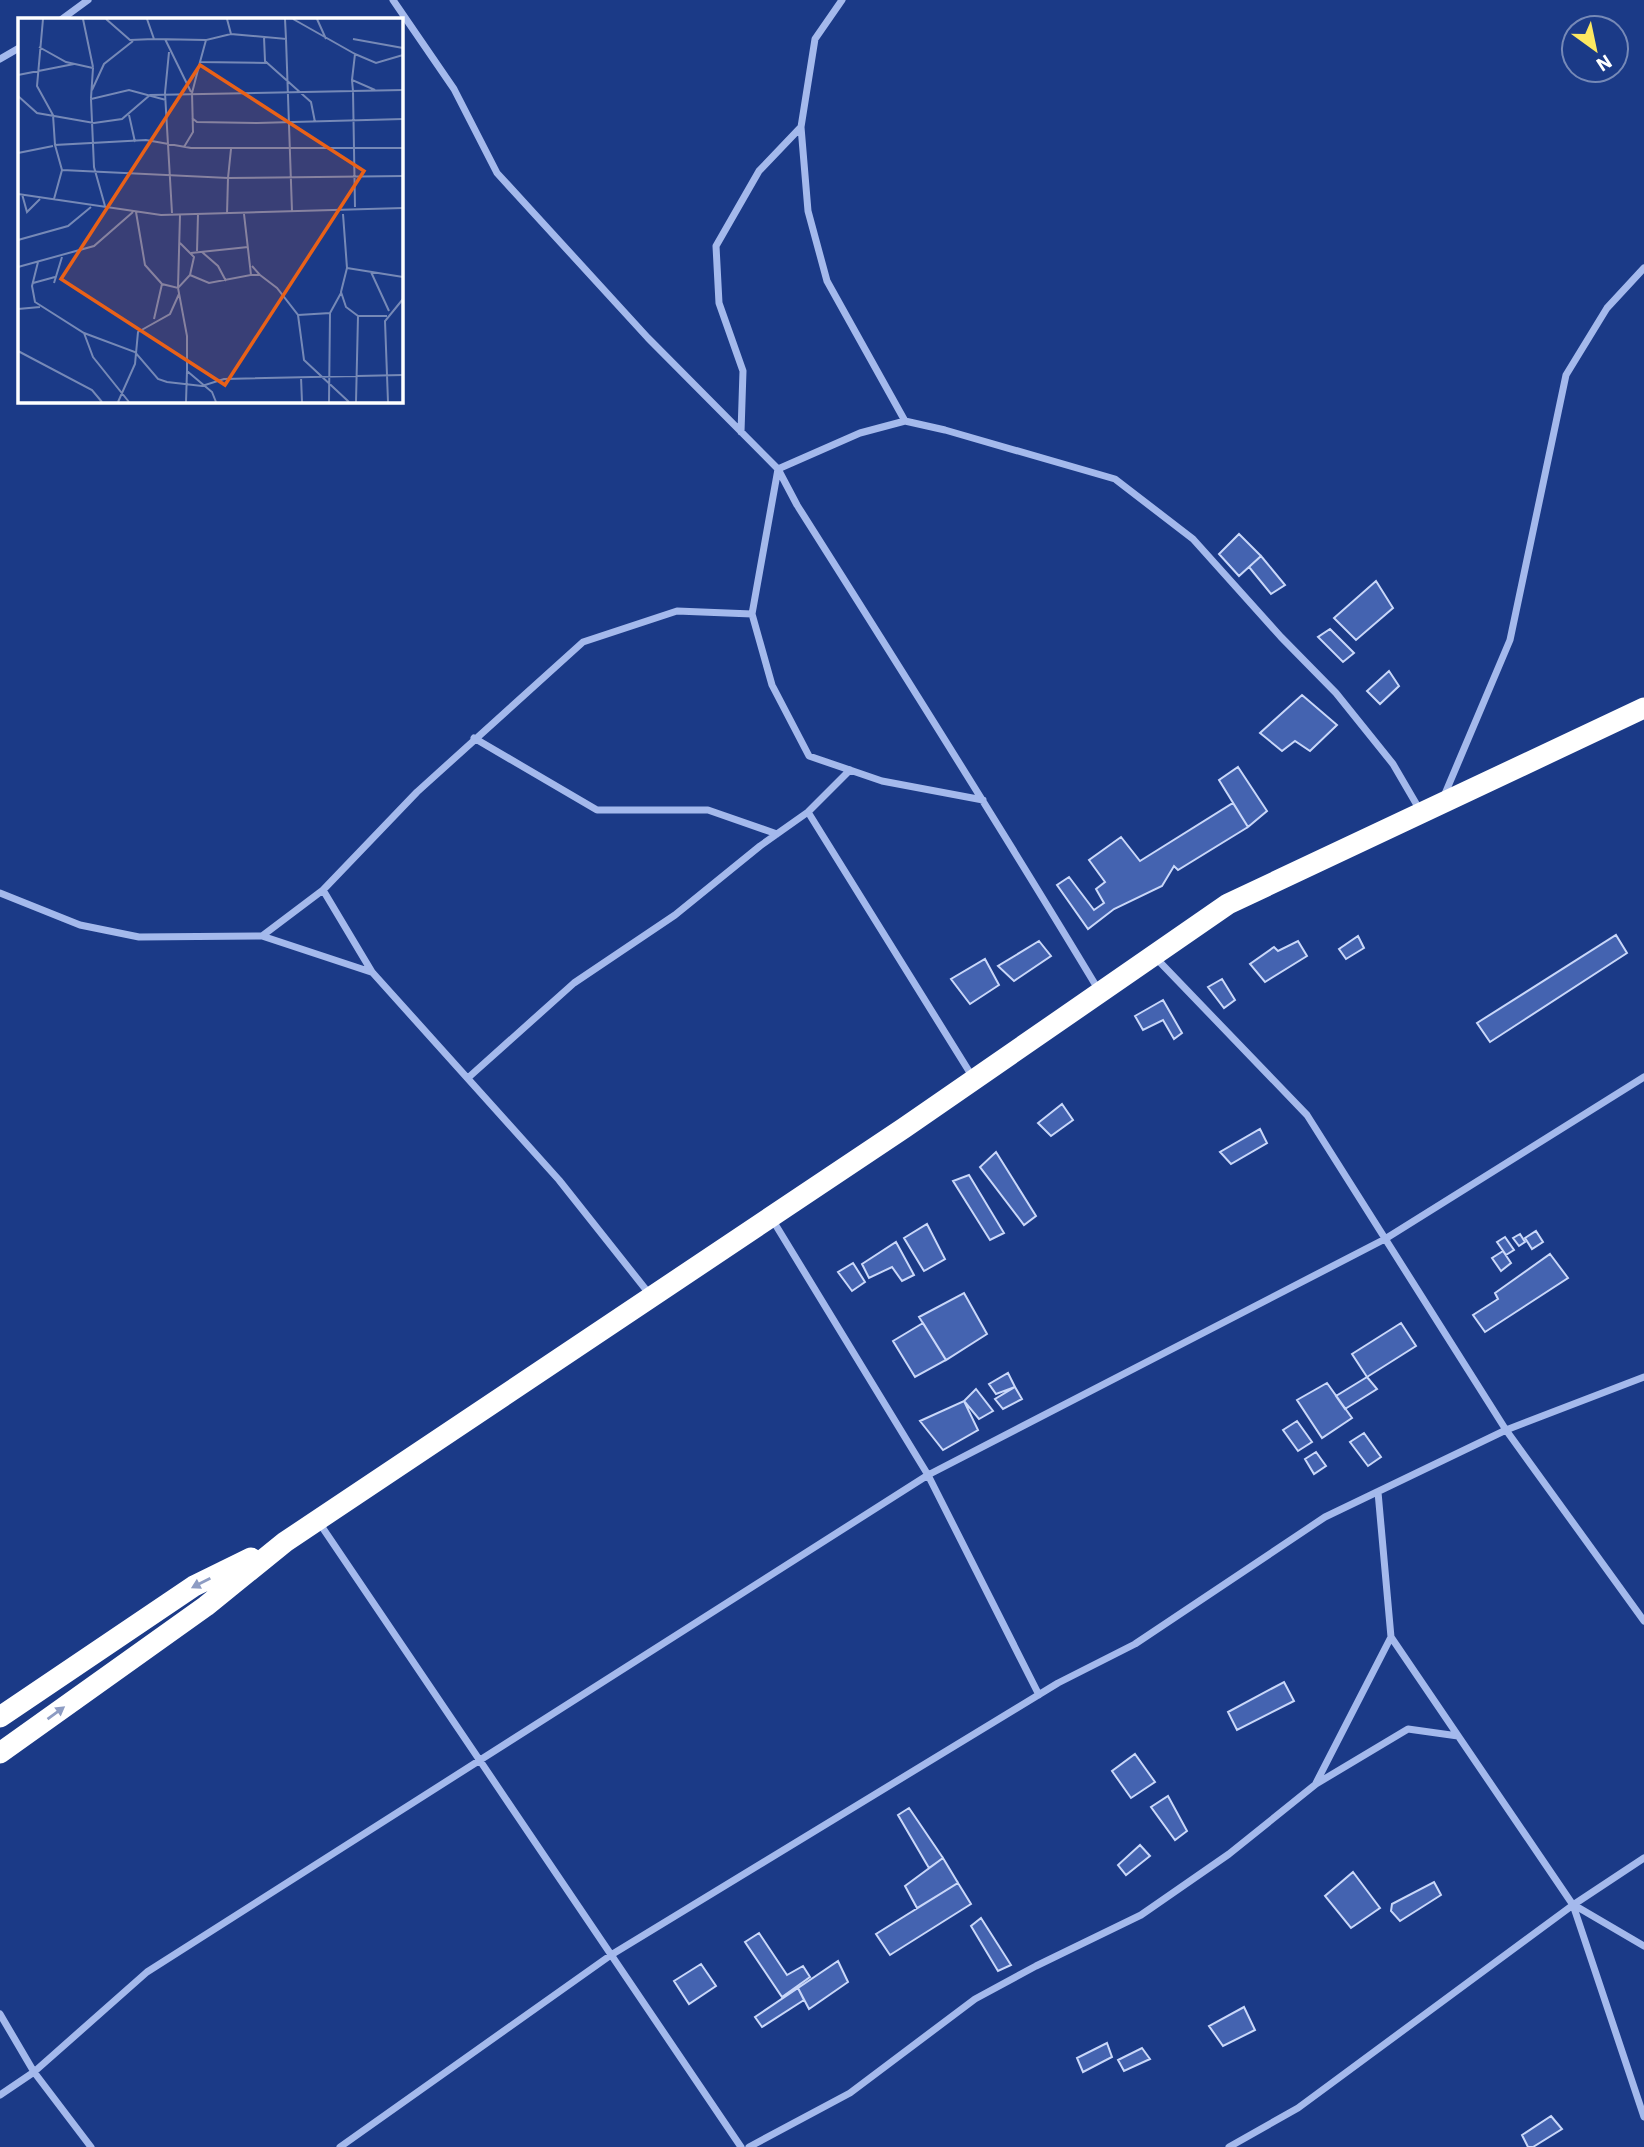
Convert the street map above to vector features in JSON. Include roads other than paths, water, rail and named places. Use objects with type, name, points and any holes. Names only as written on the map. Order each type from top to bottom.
[{"type":"highway","points":[[0,1753],[206,1606],[285,1542],[975,1079],[1228,904],[1644,708]]},
{"type":"highway","points":[[0,1717],[194,1587],[285,1542]]},
{"type":"street","points":[[63,18],[88,0]]},
{"type":"street","points":[[393,0],[454,89],[497,173],[648,338],[778,469],[797,505],[983,800],[1100,993]]},
{"type":"street","points":[[842,0],[815,39],[801,127],[808,211],[827,281],[905,421]]},
{"type":"street","points":[[0,59],[18,49]]},
{"type":"street","points":[[741,432],[743,371],[719,303],[716,246],[759,171],[801,127]]},
{"type":"street","points":[[1441,803],[1510,640],[1566,375],[1607,309],[1644,268]]},
{"type":"street","points":[[778,469],[860,433],[905,421],[1115,479],[1193,539],[1281,637],[1336,693],[1393,764],[1421,812]]},
{"type":"street","points":[[778,469],[752,614],[772,685],[809,756],[882,781],[983,800]]},
{"type":"street","points":[[262,936],[323,890],[417,792],[583,642],[677,611],[752,614]]},
{"type":"street","points":[[474,738],[597,810],[708,810],[777,834]]},
{"type":"street","points":[[469,1077],[574,983],[675,915],[777,834],[808,813],[850,770]]},
{"type":"street","points":[[808,813],[975,1079]]},
{"type":"street","points":[[323,890],[372,972],[559,1180],[651,1297]]},
{"type":"street","points":[[0,894],[80,925],[139,937],[262,936],[372,972]]},
{"type":"street","points":[[1154,956],[1307,1115],[1506,1430],[1644,1621]]},
{"type":"street","points":[[0,2095],[34,2072],[147,1972],[928,1475],[1385,1239],[1644,1077]]},
{"type":"street","points":[[771,1217],[928,1475],[1039,1695]]},
{"type":"street","points":[[340,2147],[611,1955],[1039,1695],[1135,1644],[1325,1517],[1506,1430],[1644,1377]]},
{"type":"street","points":[[1378,1492],[1391,1637],[1573,1905],[1644,2117]]},
{"type":"street","points":[[317,1520],[741,2147]]},
{"type":"street","points":[[1316,1784],[1391,1637]]},
{"type":"street","points":[[750,2147],[850,2093],[975,1999],[1141,1915],[1229,1854],[1316,1784],[1408,1729],[1458,1736]]},
{"type":"street","points":[[1229,2147],[1298,2108],[1573,1905],[1644,1858]]},
{"type":"street","points":[[1573,1905],[1644,1946]]},
{"type":"street","points":[[0,2014],[34,2072],[91,2147]]}]
